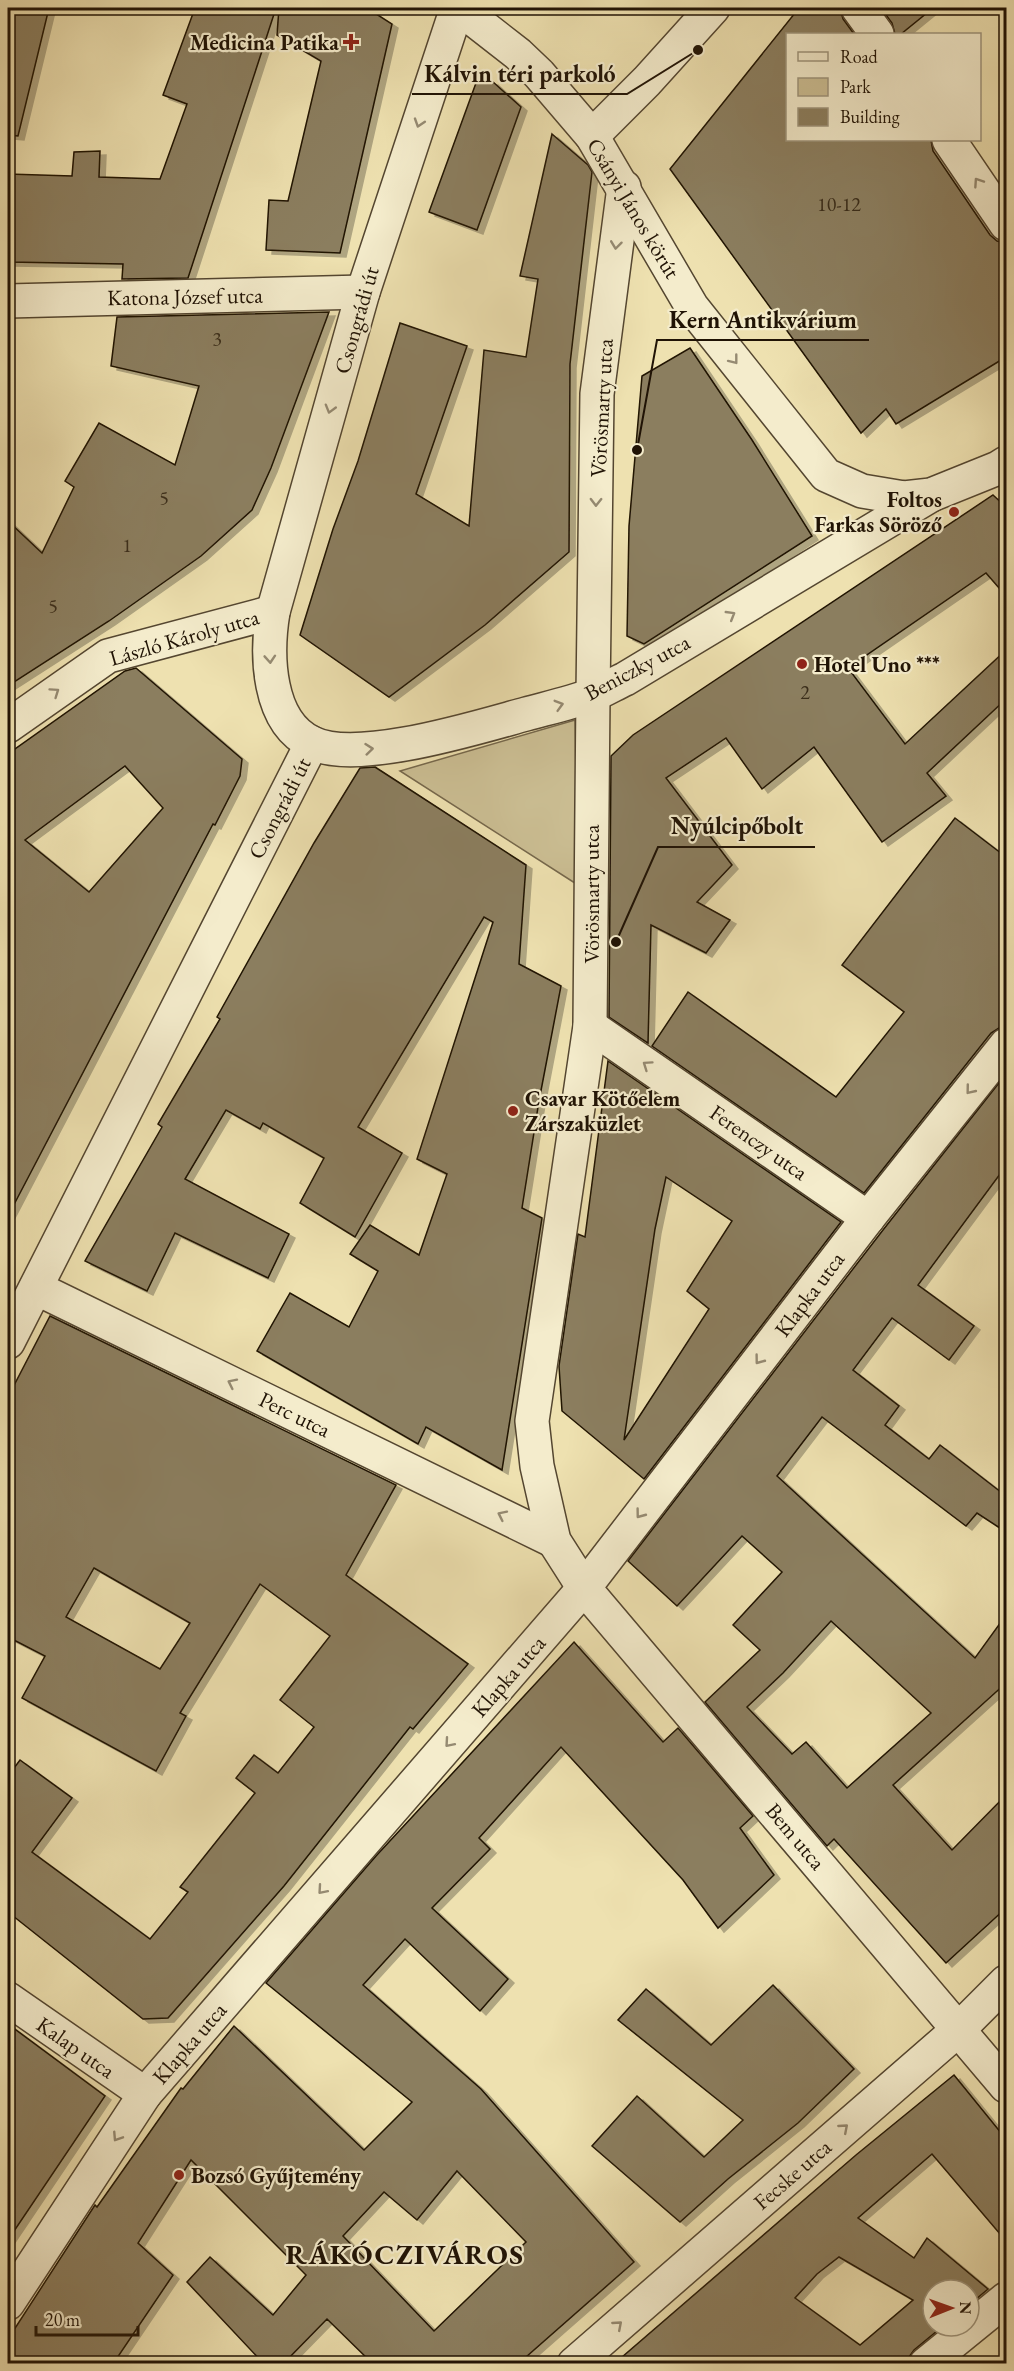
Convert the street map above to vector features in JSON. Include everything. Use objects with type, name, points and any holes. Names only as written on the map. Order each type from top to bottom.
[{"type":"street","name":"Csányi János körút","points":[[458,8],[518,54],[539,74],[592,136],[624,187],[692,307],[821,469],[839,482],[862,491],[904,498],[931,495],[1004,469]]},
{"type":"street","name":"Csongrádi út","points":[[8,1342],[312,743],[299,735],[288,722],[279,706],[273,686],[269,662],[269,638],[273,612],[363,292],[458,8]]},
{"type":"street","points":[[592,136],[647,81],[713,8]]},
{"type":"street","points":[[858,8],[876,33]]},
{"type":"street","points":[[950,141],[1006,224]]},
{"type":"street","name":"Vörösmarty utca","points":[[584,1588],[554,1541],[537,1466],[532,1421],[590,1026],[597,394],[624,187]]},
{"type":"street","name":"Katona József utca","points":[[8,301],[363,292]]},
{"type":"street","name":"Beniczky utca","points":[[312,743],[341,751],[374,748],[456,733],[593,695],[625,679],[931,495]]},
{"type":"street","name":"László Károly utca","points":[[8,726],[108,656],[273,612]]},
{"type":"street","name":"Ferenczy utca","points":[[590,1026],[868,1218]]},
{"type":"street","name":"Klapka utca","points":[[8,2304],[145,2094],[584,1588],[868,1218],[1006,1045]]},
{"type":"street","name":"Perc utca","points":[[36,1288],[554,1541]]},
{"type":"street","name":"Bem utca","points":[[584,1588],[1006,2086]]},
{"type":"street","name":"Fecske utca","points":[[574,2364],[959,2029],[1006,1982]]},
{"type":"street","name":"Kalap utca","points":[[8,1999],[145,2094]]},
{"type":"street","points":[[926,2364],[1006,2299]]},
{"type":"green space","points":[[575,720],[578,885],[400,771]]},
{"type":"building","points":[[8,8],[49,8],[18,136],[8,135]]},
{"type":"building","points":[[195,8],[276,8],[188,278],[122,279],[123,264],[8,262],[8,174],[72,176],[74,152],[100,151],[99,177],[160,179],[187,104],[163,95]]},
{"type":"building","points":[[279,8],[367,8],[392,24],[340,253],[266,250],[269,200],[288,201],[321,61],[277,35]]},
{"type":"building","points":[[799,8],[840,8],[843,19],[853,33],[786,33],[786,141],[931,141],[933,151],[990,235],[997,241],[1006,243],[1006,357],[896,424],[886,409],[861,433],[670,169]]},
{"type":"building","points":[[881,8],[933,8],[902,33],[895,33],[892,23]]},
{"type":"building","points":[[492,81],[521,107],[477,230],[429,212],[476,83]]},
{"type":"building","points":[[552,134],[588,165],[592,172],[570,364],[569,552],[485,625],[389,697],[300,635],[333,529],[358,461],[400,323],[467,346],[416,494],[469,526],[484,350],[526,357],[538,279],[520,276]]},
{"type":"building","points":[[329,312],[271,468],[252,510],[201,556],[109,621],[8,686],[8,521],[42,553],[74,487],[65,481],[99,423],[175,465],[199,386],[111,366],[117,317]]},
{"type":"building","points":[[690,348],[752,440],[812,536],[644,644],[627,636],[629,526],[642,376]]},
{"type":"building","points":[[993,495],[1006,507],[1006,596],[986,573],[848,668],[905,744],[1006,650],[1006,699],[927,773],[946,796],[882,842],[814,747],[762,789],[726,738],[666,778],[732,865],[697,902],[730,920],[706,953],[651,925],[648,1043],[609,1017],[611,756],[633,735]]},
{"type":"building","points":[[136,668],[242,759],[240,776],[8,1216],[8,754],[125,671]],"holes":[[[125,766],[163,808],[89,892],[25,840]]]},
{"type":"building","points":[[375,767],[526,865],[519,964],[561,986],[522,1208],[542,1218],[502,1470],[426,1427],[418,1444],[257,1351],[290,1293],[349,1327],[378,1271],[350,1254],[370,1225],[419,1255],[447,1174],[417,1159],[493,922],[484,917],[358,1127],[402,1153],[355,1237],[300,1203],[324,1158],[263,1123],[260,1129],[226,1110],[185,1179],[289,1234],[268,1278],[175,1233],[147,1291],[85,1261],[162,1127],[158,1124],[220,1019],[217,1017],[314,843],[360,768]]},
{"type":"building","points":[[955,818],[1006,857],[1006,1027],[991,1033],[864,1193],[652,1046],[688,992],[836,1097],[904,1012],[842,965]]},
{"type":"building","points":[[608,1061],[841,1222],[644,1479],[562,1411],[559,1366],[578,1234],[585,1237]],"holes":[[[666,1177],[732,1221],[687,1291],[709,1309],[624,1440],[655,1229]]]},
{"type":"building","points":[[1006,1074],[1006,1166],[918,1285],[974,1326],[949,1360],[892,1318],[853,1370],[899,1406],[885,1425],[929,1459],[940,1445],[1006,1496],[1006,1532],[977,1513],[966,1526],[822,1417],[777,1476],[975,1658],[1006,1615],[1006,1683],[893,1785],[952,1850],[1006,1795],[1006,1908],[946,1963],[834,1839],[827,1846],[705,1702],[760,1650],[733,1625],[782,1572],[742,1536],[677,1606],[628,1561]],"holes":[[[831,1621],[931,1713],[847,1788],[806,1742],[792,1754],[747,1707],[783,1673]]]},
{"type":"building","points":[[50,1316],[396,1485],[346,1575],[468,1664],[413,1729],[410,1727],[284,1886],[168,2018],[143,2019],[8,1912],[8,1776],[20,1760],[72,1798],[32,1852],[150,1939],[188,1892],[180,1887],[255,1793],[236,1778],[254,1755],[278,1773],[314,1727],[280,1700],[330,1636],[260,1584],[180,1713],[186,1716],[156,1771],[22,1698],[45,1656],[8,1637],[8,1397]],"holes":[[[94,1568],[190,1623],[160,1669],[66,1617]]]},
{"type":"building","points":[[574,1642],[663,1742],[678,1728],[753,1816],[740,1828],[774,1875],[718,1928],[683,1880],[561,1747],[479,1838],[490,1849],[432,1908],[508,1979],[480,2011],[405,1939],[363,1985],[481,2089],[634,2262],[518,2364],[373,2364],[327,2319],[283,2364],[264,2364],[187,2282],[210,2257],[273,2315],[306,2275],[191,2160],[138,2243],[173,2275],[113,2364],[8,2364],[8,2339],[95,2205],[97,2207],[181,2088],[183,2089],[234,2026],[364,2150],[412,2102],[266,1983],[376,1856]],"holes":[[[457,2171],[526,2242],[434,2331],[343,2236],[384,2192],[417,2220]]]},
{"type":"building","points":[[773,1985],[854,2069],[798,2123],[728,2179],[680,2222],[592,2146],[637,2096],[704,2157],[743,2120],[618,2020],[646,1989],[711,2045]]},
{"type":"building","points":[[8,2024],[105,2096],[8,2240]]},
{"type":"building","points":[[954,2075],[1006,2139],[1006,2241],[932,2154],[858,2218],[914,2258],[927,2238],[975,2278],[921,2278],[921,2338],[928,2338],[914,2350],[909,2357],[908,2364],[614,2364],[856,2155]],"holes":[[[839,2257],[913,2300],[860,2345],[795,2298],[817,2274]]]},
{"type":"building","points":[[981,2283],[988,2289],[981,2295]]},
{"type":"place","name":"Medicina Patika","points":[[351,42]]},
{"type":"place","name":"Kálvin téri parkoló","points":[[698,50]]},
{"type":"place","name":"Kern Antikvárium","points":[[637,450]]},
{"type":"place","name":"Foltos Farkas Söröző","points":[[954,512]]},
{"type":"place","name":"Hotel Uno ***","points":[[802,664]]},
{"type":"place","name":"Nyúlcipőbolt","points":[[616,942]]},
{"type":"place","name":"Csavar Kötőelem Zárszaküzlet","points":[[513,1111]]},
{"type":"place","name":"Bozsó Gyűjtemény","points":[[179,2175]]},
{"type":"district","name":"RÁKÓCZIVÁROS","points":[[405,2254]]}]
